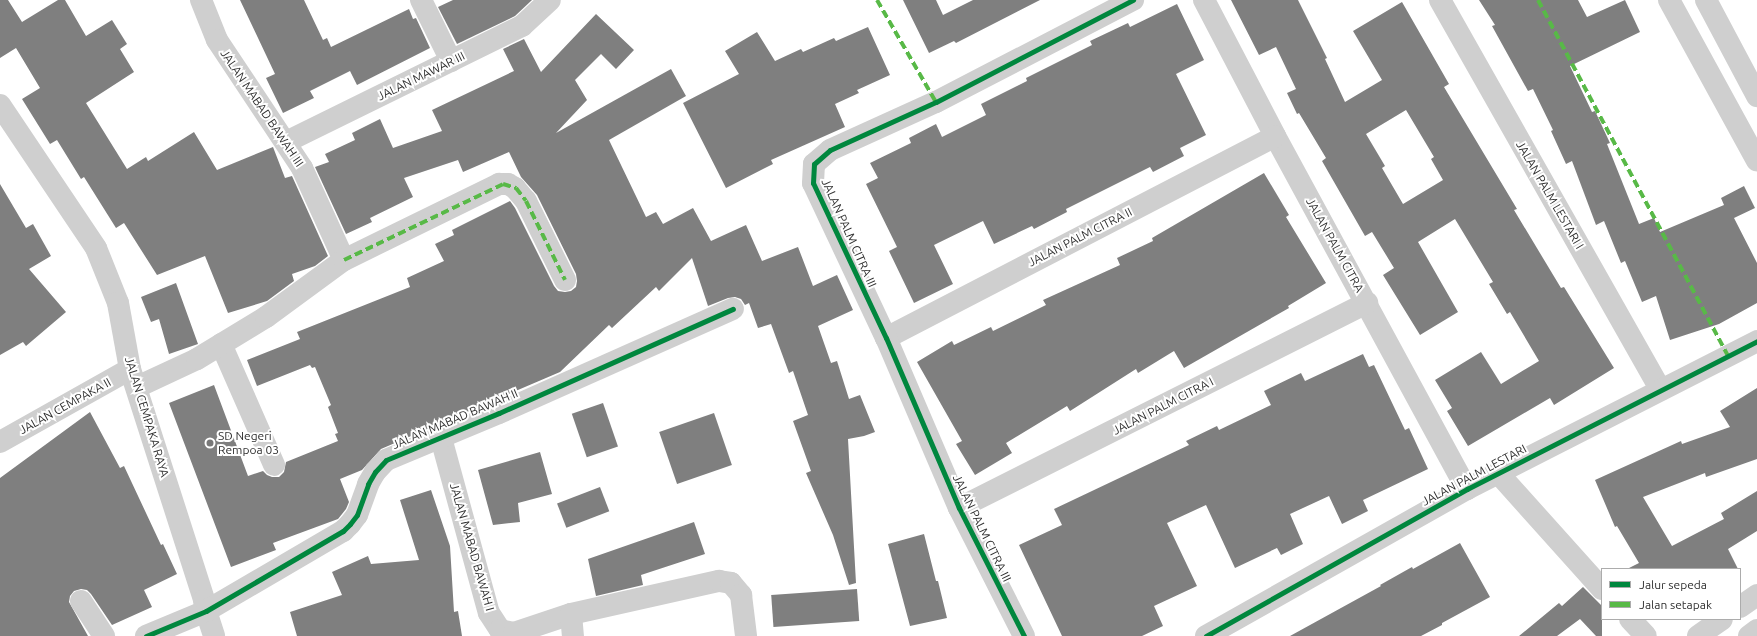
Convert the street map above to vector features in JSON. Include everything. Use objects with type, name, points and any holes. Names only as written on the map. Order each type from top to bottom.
[{"type":"street","name":"JALAN MABAD BAWAH III","points":[[201,0],[216,40],[286,142],[302,168],[344,260]]},
{"type":"street","points":[[421,0],[451,61]]},
{"type":"street","name":"JALAN MAWAR III","points":[[286,142],[522,26],[550,0]]},
{"type":"street","name":"JALAN PALM CITRA III","points":[[1024,636],[959,508],[886,338],[812,183],[814,164],[830,150],[936,102],[1133,0]]},
{"type":"street","name":"JALAN PALM CITRA","points":[[1204,0],[1275,136],[1467,489]]},
{"type":"street","name":"JALAN PALM LESTARI I","points":[[1440,0],[1661,390]]},
{"type":"street","points":[[1669,0],[1757,161]]},
{"type":"street","points":[[1706,0],[1757,96]]},
{"type":"street","name":"JALAN CEMPAKA RAYA","points":[[0,105],[96,248],[118,303],[134,378],[214,636]]},
{"type":"street","name":"JALAN PALM CITRA II","points":[[886,338],[1275,136]]},
{"type":"street","points":[[134,378],[197,359],[266,317],[344,260],[499,184],[508,184],[515,188],[526,201],[565,280]]},
{"type":"street","name":"JALAN PALM CITRA I","points":[[959,508],[1367,303]]},
{"type":"street","name":"JALAN MABAD BAWAH II","points":[[146,636],[206,611],[343,531],[357,514],[368,484],[375,472],[386,460],[441,438],[733,308]]},
{"type":"street","name":"JALAN PALM LESTARI","points":[[1206,636],[1231,630],[1467,489],[1757,341]]},
{"type":"street","points":[[221,344],[274,466]]},
{"type":"street","name":"JALAN CEMPAKA II","points":[[0,442],[134,378]]},
{"type":"street","name":"JALAN MABAD BAWAH I","points":[[441,438],[489,613],[500,630],[514,633],[571,614],[719,581],[731,583],[741,596],[746,636]]},
{"type":"street","name":"JALAN PALM LESTARI","points":[[1498,473],[1601,588]]},
{"type":"street","points":[[1741,606],[1757,595]]},
{"type":"street","points":[[81,602],[104,636]]},
{"type":"street","points":[[571,614],[574,636]]},
{"type":"street","points":[[1631,620],[1646,636]]},
{"type":"street","points":[[1698,636],[1721,620]]},
{"type":"street","points":[[1750,636],[1757,630]]},
{"type":"building","points":[[0,0],[8,0],[22,22],[58,0],[65,0],[86,36],[112,20],[127,44],[120,49],[134,72],[86,103],[127,169],[146,157],[148,161],[194,132],[217,170],[273,147],[285,178],[292,176],[328,256],[315,266],[292,274],[294,281],[267,301],[228,313],[205,256],[157,275],[124,223],[116,228],[84,177],[81,179],[57,140],[50,144],[22,99],[40,88],[16,48],[0,58]]},
{"type":"building","points":[[240,0],[304,0],[323,40],[327,38],[331,47],[409,9],[413,19],[416,18],[430,48],[357,85],[350,71],[310,91],[314,98],[283,113],[266,78],[275,74]]},
{"type":"building","points":[[453,0],[532,0],[515,16],[457,44],[438,7]]},
{"type":"building","points":[[903,0],[936,0],[943,15],[973,0],[1040,0],[956,43],[954,41],[929,53]]},
{"type":"building","points":[[1231,0],[1298,0],[1327,58],[1325,59],[1345,102],[1382,80],[1353,31],[1402,2],[1449,84],[1444,87],[1517,209],[1514,210],[1561,288],[1564,287],[1614,368],[1554,405],[1550,398],[1468,446],[1447,411],[1452,408],[1435,380],[1481,352],[1501,384],[1539,361],[1510,312],[1507,314],[1489,284],[1493,282],[1455,219],[1418,242],[1458,312],[1420,335],[1383,275],[1394,268],[1372,232],[1365,236],[1322,161],[1326,158],[1299,113],[1297,114],[1287,93],[1296,89],[1276,47],[1259,55]],"holes":[[[1406,110],[1434,157],[1431,159],[1443,180],[1403,204],[1382,168],[1385,166],[1366,134]]]},
{"type":"building","points":[[1479,0],[1578,0],[1587,17],[1625,0],[1640,32],[1570,66],[1592,112],[1595,111],[1610,143],[1607,144],[1639,224],[1654,218],[1660,232],[1724,205],[1721,198],[1744,186],[1755,208],[1734,218],[1757,263],[1757,303],[1719,324],[1670,340],[1656,296],[1642,302],[1625,261],[1621,263],[1604,221],[1596,225],[1572,161],[1566,164],[1551,131],[1553,130],[1533,89],[1528,91],[1492,26],[1495,25]]},
{"type":"building","points":[[1177,4],[1204,60],[1176,74],[1206,135],[1180,148],[1184,156],[1153,172],[1150,167],[1066,209],[1067,212],[1034,229],[1032,226],[994,244],[983,221],[934,245],[953,284],[914,303],[889,251],[897,247],[866,184],[878,178],[870,163],[911,143],[909,138],[936,124],[942,137],[986,115],[981,104],[1027,81],[1026,78],[1092,45],[1090,41],[1128,23],[1130,27]]},
{"type":"building","points":[[596,14],[634,50],[616,69],[601,54],[575,80],[587,100],[556,133],[671,69],[686,96],[609,140],[646,217],[656,212],[663,224],[693,208],[711,241],[746,225],[762,261],[798,247],[813,286],[837,275],[853,310],[818,326],[831,363],[837,361],[849,399],[860,395],[875,432],[848,439],[856,583],[849,585],[833,535],[806,473],[811,471],[793,421],[808,415],[793,371],[789,373],[771,324],[758,328],[749,303],[745,305],[741,299],[735,297],[728,298],[708,306],[692,258],[659,291],[656,287],[612,328],[609,325],[560,372],[381,449],[362,470],[340,479],[349,502],[346,509],[338,519],[273,543],[276,550],[231,567],[169,403],[214,385],[248,476],[263,471],[272,477],[279,477],[284,472],[286,462],[338,441],[335,434],[338,433],[328,407],[331,405],[315,367],[312,368],[310,365],[257,386],[247,360],[300,339],[297,332],[410,287],[407,278],[444,261],[435,244],[454,235],[452,230],[510,201],[515,208],[554,286],[558,291],[565,292],[571,291],[576,287],[576,274],[537,195],[521,177],[509,152],[463,172],[458,160],[404,178],[413,197],[370,218],[372,222],[346,234],[315,167],[329,162],[325,154],[355,140],[352,133],[380,119],[393,148],[442,131],[432,110],[514,71],[503,49],[524,39],[541,72]]},
{"type":"building","points":[[868,27],[890,75],[857,90],[859,93],[835,104],[845,127],[771,160],[773,164],[726,188],[683,103],[739,74],[725,51],[757,32],[775,61],[801,49],[803,52],[834,38],[836,41]]},
{"type":"building","points":[[1264,173],[1289,215],[1286,217],[1326,283],[1288,306],[1289,308],[1184,368],[1174,351],[1138,373],[1136,369],[1070,411],[1067,406],[1006,443],[1012,453],[975,475],[956,444],[962,441],[917,362],[952,341],[954,345],[991,327],[993,331],[1046,305],[1043,300],[1120,265],[1117,258],[1153,241],[1152,238]]},
{"type":"building","points":[[0,184],[26,228],[33,224],[51,256],[29,269],[66,312],[26,346],[23,342],[0,355]]},
{"type":"building","points":[[176,283],[198,344],[169,354],[159,319],[151,322],[141,297]]},
{"type":"building","points":[[1363,354],[1369,367],[1374,365],[1405,430],[1409,428],[1428,469],[1363,500],[1368,511],[1342,524],[1329,496],[1290,514],[1303,544],[1281,555],[1277,548],[1235,568],[1206,505],[1167,523],[1197,586],[1154,606],[1163,626],[1142,636],[1062,636],[1019,545],[1062,525],[1054,509],[1189,445],[1186,441],[1217,426],[1219,430],[1271,405],[1264,391],[1301,373],[1305,381]]},
{"type":"building","points":[[1757,388],[1757,459],[1706,477],[1705,473],[1643,497],[1672,546],[1724,519],[1721,513],[1757,491],[1757,531],[1728,549],[1738,568],[1629,568],[1639,563],[1617,526],[1615,527],[1595,480],[1681,441],[1682,444],[1730,427],[1720,411]]},
{"type":"building","points":[[603,403],[618,446],[587,457],[572,414]]},
{"type":"building","points":[[90,412],[120,468],[124,466],[161,545],[163,544],[177,574],[144,590],[152,607],[112,625],[87,590],[81,589],[74,591],[70,596],[69,602],[88,636],[0,636],[0,478]]},
{"type":"building","points":[[714,413],[732,465],[677,484],[659,432]]},
{"type":"building","points":[[540,452],[552,494],[518,503],[520,522],[493,525],[478,470]]},
{"type":"building","points":[[600,487],[609,511],[566,528],[557,503]]},
{"type":"building","points":[[431,490],[450,546],[454,612],[458,611],[462,636],[297,636],[290,612],[342,595],[332,572],[368,556],[371,564],[419,560],[400,500]]},
{"type":"building","points":[[694,522],[705,554],[641,575],[643,585],[596,596],[588,559]]},
{"type":"building","points":[[924,534],[947,618],[910,626],[888,544]]},
{"type":"building","points":[[1460,543],[1490,597],[1442,623],[1442,625],[1421,636],[1290,636],[1381,586],[1380,585],[1412,567],[1413,569]]},
{"type":"building","points":[[1583,587],[1601,605],[1602,636],[1596,636],[1580,619],[1557,636],[1519,636],[1559,603],[1562,606]]},
{"type":"building","points":[[857,589],[859,621],[773,627],[771,595]]},
{"type":"marked path","points":[[877,0],[936,102]]},
{"type":"marked path","points":[[1538,0],[1728,356]]},
{"type":"marked path","points":[[344,260],[503,184],[516,188],[526,201],[565,280]]},
{"type":"cycle path","points":[[1024,636],[959,508],[886,338],[813,183],[814,164],[830,150],[936,102],[1133,0]]},
{"type":"cycle path","points":[[146,636],[206,611],[343,531],[357,515],[368,484],[375,472],[386,460],[499,413],[733,309]]},
{"type":"cycle path","points":[[1206,636],[1467,489],[1757,341]]},
{"type":"place","name":"SD Negeri Rempoa 03","points":[[210,443]]}]
